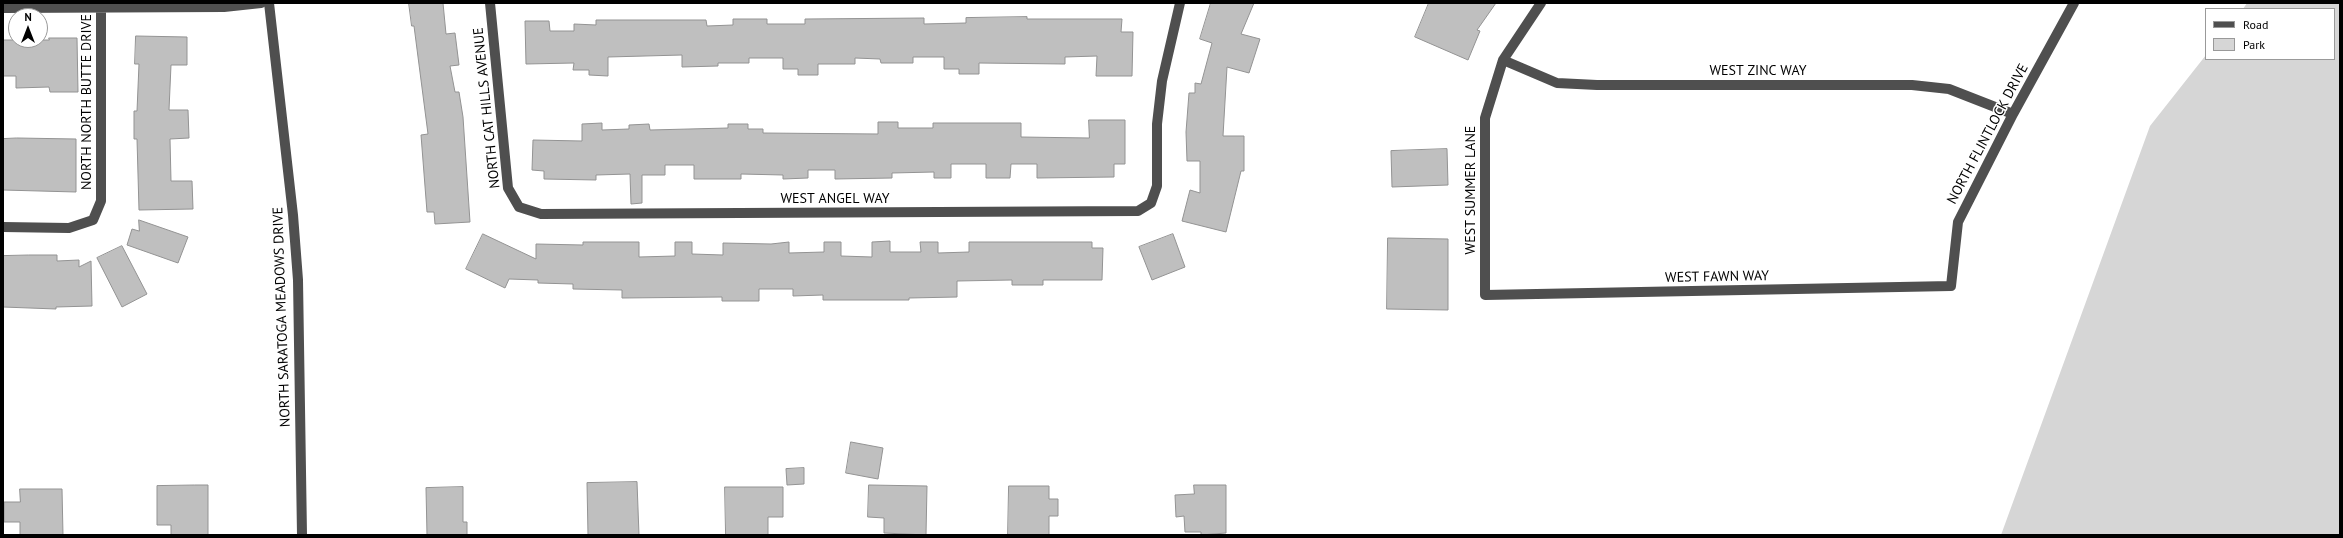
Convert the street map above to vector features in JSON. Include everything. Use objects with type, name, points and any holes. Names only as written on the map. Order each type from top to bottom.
[{"type":"street","points":[[3,8],[70,5],[101,7],[224,7],[261,3]]},
{"type":"street","name":"NORTH SARATOGA MEADOWS DRIVE","points":[[269,3],[293,215],[298,280],[302,535]]},
{"type":"street","name":"NORTH CAT HILLS AVENUE","points":[[490,3],[508,188],[519,207]]},
{"type":"street","name":"WEST ANGEL WAY","points":[[519,207],[540,214],[1138,211],[1150,204],[1157,186],[1157,124],[1162,81],[1180,3]]},
{"type":"street","name":"WEST SUMMER LANE","points":[[1485,295],[1485,118],[1503,60],[1541,3]]},
{"type":"street","name":"NORTH FLINTLOCK DRIVE","points":[[1951,286],[1958,222],[2013,114],[2074,3]]},
{"type":"street","name":"NORTH NORTH BUTTE DRIVE","points":[[3,227],[69,228],[93,220],[101,201],[101,7]]},
{"type":"street","name":"WEST ZINC WAY","points":[[1503,60],[1557,83],[1597,85],[1912,85],[1934,87],[1949,89],[2013,114]]},
{"type":"street","name":"WEST FAWN WAY","points":[[1485,295],[1951,286]]},
{"type":"green space","points":[[2247,3],[2340,3],[2340,535],[2001,535],[2150,126],[2205,56],[2205,60],[2335,60],[2335,8],[2244,8]]},
{"type":"building","points":[[409,3],[443,3],[446,34],[455,33],[459,65],[450,66],[455,92],[459,92],[463,117],[470,222],[435,224],[434,212],[427,212],[421,135],[428,134],[414,26],[412,26]]},
{"type":"building","points":[[1211,3],[1254,3],[1241,34],[1260,39],[1249,73],[1227,67],[1223,136],[1244,136],[1244,171],[1241,171],[1226,232],[1182,221],[1190,190],[1200,193],[1200,161],[1187,161],[1186,132],[1189,93],[1195,93],[1195,83],[1201,84],[1212,43],[1200,39]]},
{"type":"building","points":[[1429,3],[1496,3],[1477,30],[1480,31],[1468,60],[1415,37]]},
{"type":"building","points":[[1027,17],[1027,19],[1122,19],[1121,32],[1133,32],[1132,76],[1096,76],[1097,56],[1065,57],[1065,64],[979,63],[979,74],[959,74],[959,69],[944,69],[944,57],[913,57],[913,63],[881,63],[880,59],[855,58],[855,64],[818,64],[818,75],[798,75],[798,69],[783,69],[783,58],[749,58],[749,63],[718,63],[718,66],[682,67],[682,55],[608,57],[608,76],[589,75],[589,70],[573,70],[574,63],[526,64],[525,21],[549,21],[550,31],[574,31],[574,24],[596,25],[596,20],[706,20],[707,26],[733,25],[733,19],[767,19],[767,24],[805,24],[805,19],[924,18],[924,24],[966,23],[966,18]]},
{"type":"building","points":[[136,36],[187,37],[187,65],[171,65],[169,110],[188,110],[189,138],[170,139],[171,181],[192,181],[193,209],[139,210],[137,139],[134,139],[134,111],[137,111],[139,64],[135,64]]},
{"type":"building","points":[[49,38],[77,38],[78,92],[50,92],[49,87],[16,88],[16,76],[3,76],[3,40],[8,40],[8,48],[48,48]]},
{"type":"building","points":[[1089,120],[1125,120],[1125,164],[1114,164],[1114,177],[1037,178],[1037,164],[1011,164],[1010,178],[986,178],[986,164],[951,164],[951,178],[934,178],[934,172],[892,173],[892,178],[835,179],[835,170],[808,170],[808,178],[783,179],[783,175],[741,174],[741,179],[694,179],[694,165],[665,165],[665,175],[642,175],[642,203],[631,204],[630,174],[596,175],[596,180],[544,179],[544,171],[532,170],[533,140],[582,141],[582,124],[602,123],[602,130],[629,129],[629,125],[649,124],[650,130],[728,128],[728,124],[748,124],[748,129],[763,129],[763,133],[878,134],[878,122],[898,122],[898,128],[933,128],[933,123],[1021,123],[1021,137],[1089,138]]},
{"type":"building","points":[[3,139],[76,139],[76,192],[3,190]]},
{"type":"building","points":[[1447,149],[1448,185],[1392,187],[1391,151]]},
{"type":"building","points":[[139,220],[188,237],[178,263],[127,245],[132,229],[139,231]]},
{"type":"building","points":[[483,234],[536,259],[536,244],[583,245],[583,242],[639,242],[639,257],[675,256],[675,242],[692,242],[692,254],[723,255],[723,243],[771,244],[789,242],[789,253],[824,252],[824,242],[841,242],[841,256],[872,257],[872,242],[890,241],[890,252],[921,252],[920,242],[938,242],[938,253],[969,252],[969,242],[1092,242],[1092,248],[1103,248],[1102,280],[1043,280],[1043,285],[1012,285],[1012,280],[957,281],[957,297],[909,298],[909,300],[823,300],[823,295],[793,296],[793,289],[759,289],[759,301],[722,301],[722,297],[622,298],[622,290],[573,289],[573,284],[538,283],[538,280],[509,279],[505,288],[466,269]]},
{"type":"building","points":[[1173,234],[1185,267],[1152,280],[1139,247]]},
{"type":"building","points":[[1388,238],[1448,239],[1448,310],[1387,309]]},
{"type":"building","points":[[122,246],[147,294],[122,307],[97,258]]},
{"type":"building","points":[[57,255],[57,261],[79,260],[79,267],[91,261],[92,306],[56,307],[56,309],[3,307],[3,256]]},
{"type":"building","points":[[851,442],[883,448],[878,479],[846,473]]},
{"type":"building","points":[[804,468],[804,484],[787,485],[786,469]]},
{"type":"building","points":[[637,482],[639,535],[588,535],[587,483]]},
{"type":"building","points":[[208,485],[208,535],[171,535],[171,525],[157,525],[157,486]]},
{"type":"building","points":[[869,485],[927,486],[926,535],[884,533],[884,518],[868,517]]},
{"type":"building","points":[[1194,485],[1226,485],[1226,533],[1201,535],[1201,532],[1185,532],[1184,516],[1176,517],[1175,495],[1194,494]]},
{"type":"building","points":[[1009,486],[1049,486],[1049,499],[1058,499],[1058,516],[1049,516],[1049,535],[1008,535]]},
{"type":"building","points":[[463,487],[463,522],[467,522],[467,535],[427,535],[426,488]]},
{"type":"building","points":[[725,487],[783,487],[783,517],[768,517],[768,535],[726,535]]},
{"type":"building","points":[[20,489],[62,489],[63,535],[20,535],[20,522],[4,522],[4,502],[20,502]]}]
